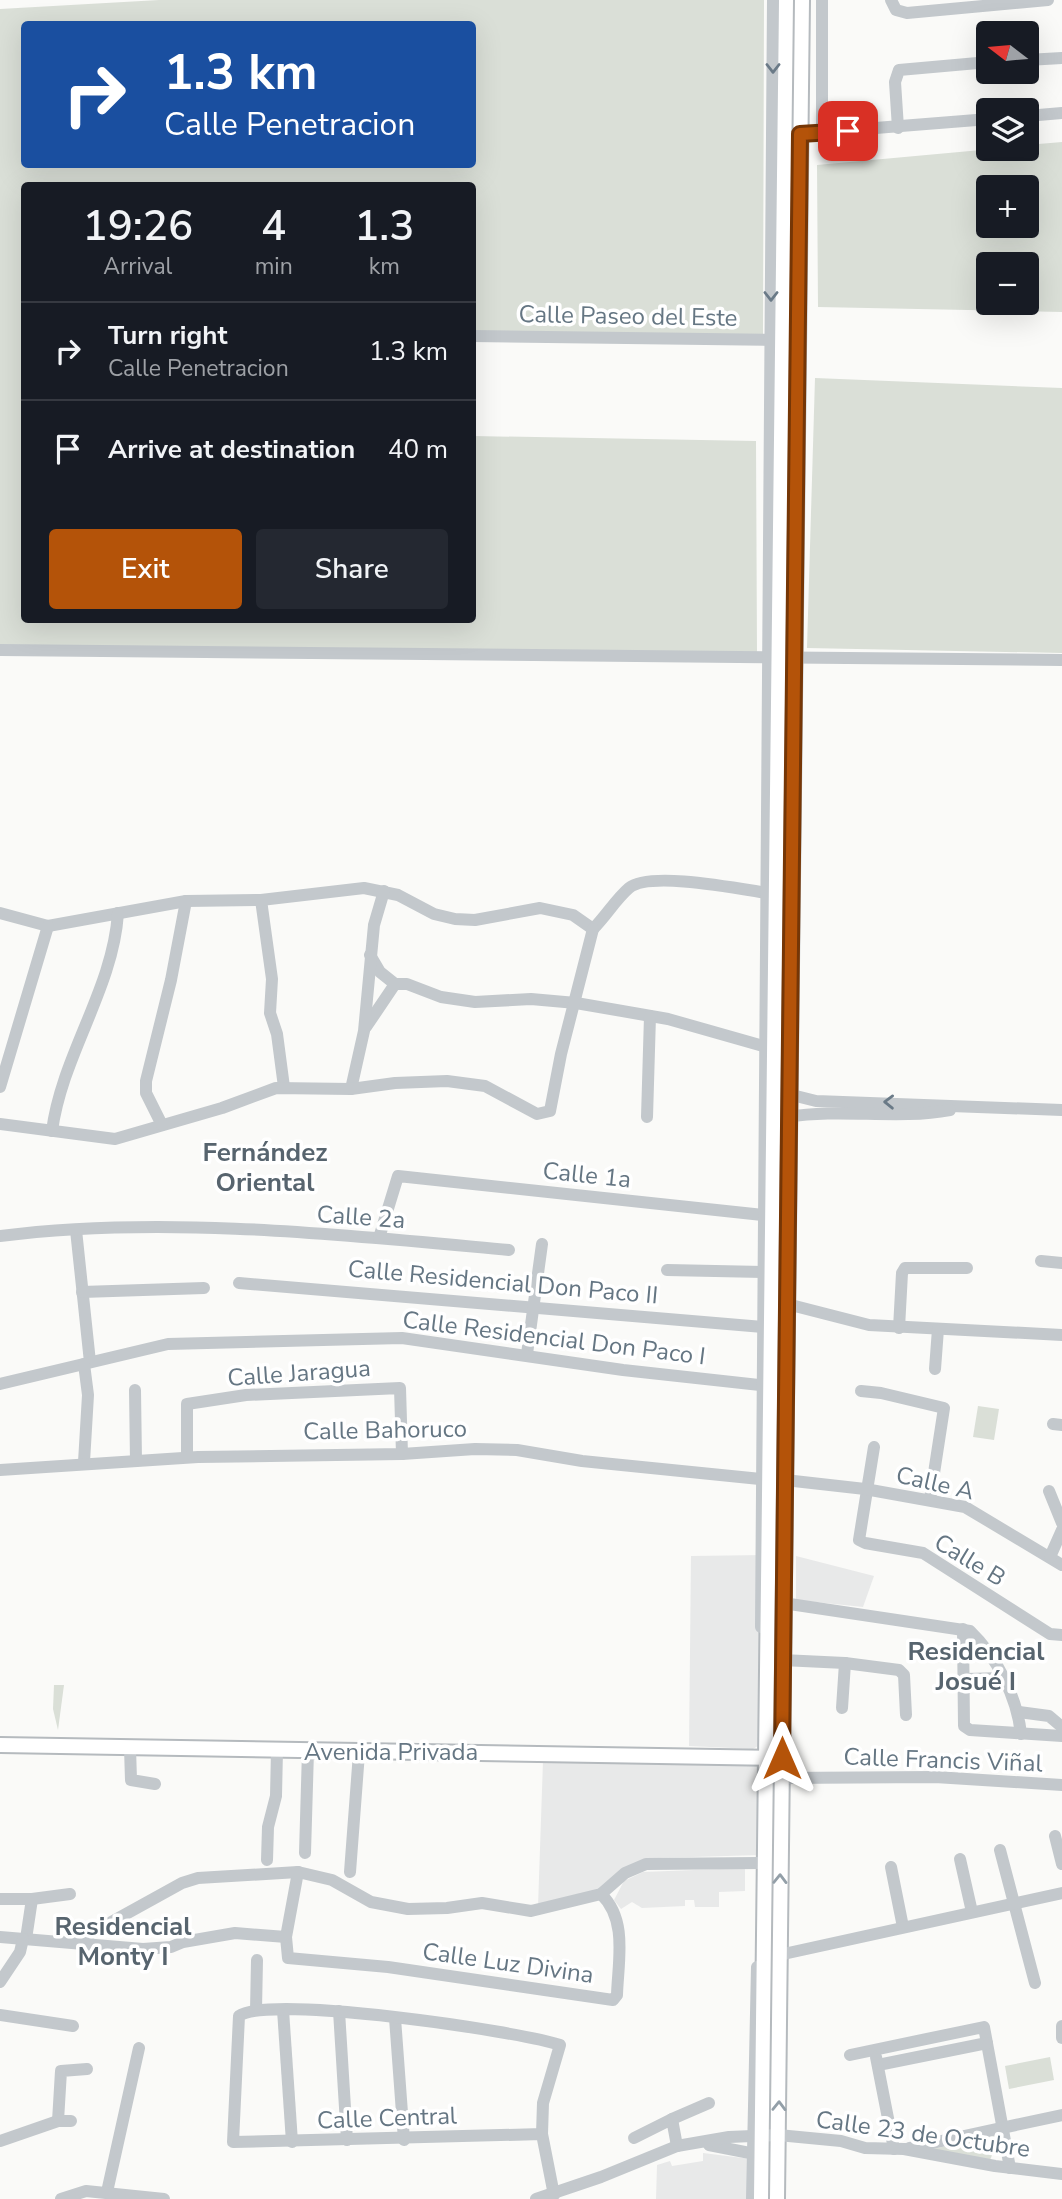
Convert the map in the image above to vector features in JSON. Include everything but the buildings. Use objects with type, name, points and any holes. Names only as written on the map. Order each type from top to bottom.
[{"type":"main road","points":[[761,2199],[758,2136],[770,1757],[766,1386],[776,340],[786,0]]},
{"type":"main road","points":[[776,2199],[781,1778],[770,1757],[782,1660],[802,0]]},
{"type":"main road","name":"Avenida Privada","points":[[0,1745],[359,1753],[770,1757]]},
{"type":"street","points":[[773,0],[776,340]]},
{"type":"street","points":[[822,0],[822,132]]},
{"type":"street","points":[[894,5],[907,13],[1048,0]]},
{"type":"street","points":[[1040,59],[1062,58]]},
{"type":"street","points":[[898,128],[895,82],[898,70],[976,63]]},
{"type":"street","points":[[1039,115],[1062,113]]},
{"type":"street","points":[[800,134],[976,121]]},
{"type":"street","name":"Calle Paseo del Este","points":[[476,336],[776,340]]},
{"type":"street","points":[[0,650],[774,660],[1062,660]]},
{"type":"street","points":[[0,1124],[110,1139],[284,1087],[293,1090],[351,1089],[395,1083],[447,1081],[485,1086],[537,1114],[550,1111],[561,1054],[593,929],[629,888],[643,880],[666,880],[772,894]]},
{"type":"street","points":[[0,913],[48,926],[186,901],[261,900],[364,888],[384,891],[434,914],[455,919],[475,920],[540,908],[573,915],[593,929]]},
{"type":"street","points":[[351,1089],[364,1031],[374,925],[384,891]]},
{"type":"street","points":[[261,900],[272,979],[270,1013],[277,1034],[284,1087]]},
{"type":"street","points":[[162,1125],[146,1093],[145,1081],[171,980],[186,901]]},
{"type":"street","points":[[52,1131],[55,1105],[66,1071],[115,943],[118,913]]},
{"type":"street","points":[[0,1087],[48,926]]},
{"type":"street","points":[[370,955],[380,972],[395,984],[408,984],[441,997],[475,1002],[531,999],[576,1003],[650,1016],[770,1048]]},
{"type":"street","points":[[364,1031],[395,984]]},
{"type":"street","points":[[647,1118],[650,1016]]},
{"type":"street","points":[[788,1094],[816,1101],[926,1108]]},
{"type":"street","points":[[788,1117],[816,1112],[926,1108],[1062,1110]]},
{"type":"street","name":"Calle 1a","points":[[379,1238],[398,1176],[768,1216]]},
{"type":"street","points":[[766,1386],[763,1272],[768,1216]]},
{"type":"street","name":"Calle 2a","points":[[0,1236],[143,1227],[379,1238],[509,1250]]},
{"type":"street","points":[[76,1230],[87,1363],[84,1462]]},
{"type":"street","points":[[527,1354],[542,1244]]},
{"type":"street","points":[[1041,1261],[1062,1263]]},
{"type":"street","points":[[899,1328],[902,1273],[905,1268],[967,1268]]},
{"type":"street","points":[[667,1270],[763,1272]]},
{"type":"street","name":"Calle Residencial Don Paco II","points":[[239,1283],[326,1288],[448,1302],[533,1306],[763,1327]]},
{"type":"street","points":[[82,1293],[204,1288]]},
{"type":"street","points":[[787,1304],[869,1325],[1062,1335]]},
{"type":"street","points":[[935,1370],[938,1329]]},
{"type":"street","name":"Calle Residencial Don Paco I","points":[[0,1384],[168,1344],[416,1338],[623,1370],[766,1386]]},
{"type":"street","name":"Calle Jaragua","points":[[187,1457],[187,1404],[246,1395],[400,1388],[402,1454]]},
{"type":"street","points":[[135,1390],[136,1461]]},
{"type":"street","points":[[861,1391],[944,1408],[930,1499]]},
{"type":"street","name":"Calle B","points":[[874,1447],[865,1489],[859,1539],[865,1543],[923,1553],[1050,1634],[1062,1636]]},
{"type":"street","name":"Calle Bahoruco","points":[[0,1470],[84,1462],[187,1457],[517,1450],[582,1461],[766,1480]]},
{"type":"street","name":"Calle A","points":[[785,1480],[865,1489],[965,1507],[1062,1565]]},
{"type":"street","points":[[1049,1491],[1062,1523]]},
{"type":"street","points":[[1050,1557],[1062,1530]]},
{"type":"street","points":[[783,1603],[963,1629],[973,1633],[1003,1678],[1019,1712],[1021,1734]]},
{"type":"street","points":[[963,1629],[967,1729],[1062,1736]]},
{"type":"street","points":[[782,1660],[845,1663],[902,1671],[906,1715]]},
{"type":"street","points":[[842,1708],[845,1663]]},
{"type":"street","points":[[966,1679],[1003,1678]]},
{"type":"street","points":[[1019,1712],[1049,1716],[1062,1727]]},
{"type":"street","points":[[130,1748],[131,1780],[155,1784]]},
{"type":"street","points":[[267,1860],[268,1827],[276,1796],[276,1751]]},
{"type":"street","points":[[305,1853],[308,1751]]},
{"type":"street","points":[[350,1872],[359,1753]]},
{"type":"street","points":[[758,2136],[760,1863],[770,1757]]},
{"type":"street","name":"Calle Francis Viñal","points":[[781,1778],[935,1777],[1062,1785]]},
{"type":"street","points":[[1055,1836],[1062,1864]]},
{"type":"street","points":[[1000,1850],[1035,1983]]},
{"type":"street","points":[[960,1859],[972,1912]]},
{"type":"street","points":[[77,1941],[190,1880],[298,1872],[332,1880],[371,1902],[408,1909],[447,1909],[482,1903],[531,1911],[601,1894],[625,1873],[646,1864],[760,1863]]},
{"type":"street","points":[[891,1867],[903,1927]]},
{"type":"street","points":[[0,1937],[77,1941],[143,1949],[171,1947],[183,1942],[235,1933],[286,1937],[298,1872]]},
{"type":"street","points":[[779,1955],[1062,1893]]},
{"type":"street","points":[[0,1899],[32,1899],[70,1894]]},
{"type":"street","name":"Calle Luz Divina","points":[[286,1937],[285,1955],[547,1988],[613,2000],[617,1995],[619,1922],[601,1894]]},
{"type":"street","points":[[0,1982],[20,1951],[32,1899]]},
{"type":"street","points":[[257,1960],[256,2010],[339,2011],[560,2045],[543,2103],[542,2134],[554,2195]]},
{"type":"street","name":"Calle Central","points":[[256,2010],[242,2013],[238,2023],[233,2142],[404,2140],[542,2134]]},
{"type":"street","points":[[283,2010],[292,2142]]},
{"type":"street","points":[[339,2011],[347,2140]]},
{"type":"street","points":[[0,2015],[73,2026]]},
{"type":"street","points":[[396,2018],[404,2140]]},
{"type":"street","points":[[1062,2026],[1062,2038]]},
{"type":"street","points":[[850,2055],[984,2027],[1010,2168]]},
{"type":"street","points":[[878,2065],[987,2043]]},
{"type":"street","points":[[107,2192],[139,2048]]},
{"type":"street","points":[[875,2050],[899,2149],[1005,2134],[1062,2115]]},
{"type":"street","points":[[0,2141],[65,2121],[61,2071],[87,2069]]},
{"type":"street","points":[[634,2138],[709,2103]]},
{"type":"street","points":[[673,2119],[677,2146]]},
{"type":"street","points":[[995,2166],[1005,2134]]},
{"type":"street","name":"Calle 23 de Octubre","points":[[702,2144],[778,2135],[841,2141],[865,2148],[899,2149],[995,2166],[1062,2174]]},
{"type":"street","points":[[536,2199],[554,2195],[677,2146],[702,2144],[778,2158]]},
{"type":"street","points":[[752,2199],[758,2154]]},
{"type":"street","points":[[61,2199],[86,2191],[164,2199]]},
{"type":"shaded area","points":[[159,0],[764,0],[763,336],[476,331],[476,182],[21,182],[21,623],[476,623],[476,436],[756,441],[757,652],[0,645],[0,9]]},
{"type":"shaded area","points":[[1062,142],[1062,312],[1039,312],[1039,252],[976,252],[976,310],[818,307],[817,165],[976,150],[976,161],[1039,161],[1039,144]]},
{"type":"shaded area","points":[[815,378],[1062,388],[1062,653],[807,648]]},
{"type":"shaded area","points":[[978,1406],[999,1409],[994,1440],[973,1437]]},
{"type":"shaded area","points":[[769,1555],[761,1744],[753,1749],[689,1746],[691,1556]]},
{"type":"shaded area","points":[[796,1556],[874,1576],[863,1607],[796,1600]]},
{"type":"shaded area","points":[[54,1685],[64,1685],[58,1730],[53,1709]]},
{"type":"shaded area","points":[[543,1761],[756,1766],[761,1769],[760,1855],[658,1858],[602,1888],[538,1907]]},
{"type":"shaded area","points":[[745,1868],[745,1891],[719,1892],[719,1907],[695,1907],[694,1900],[685,1900],[685,1906],[642,1908],[632,1902],[621,1909],[614,1900],[624,1881],[643,1872]]},
{"type":"shaded area","points":[[1050,2057],[1054,2080],[1009,2089],[1005,2066]]},
{"type":"shaded area","points":[[994,2136],[999,2138],[990,2160],[923,2151]]},
{"type":"shaded area","points":[[703,2153],[751,2159],[750,2199],[656,2199],[657,2165],[670,2161],[672,2166],[703,2161]]},
{"type":"district","name":"Fernández Oriental","points":[[265,1167]]},
{"type":"district","name":"Residencial Josué I","points":[[976,1666]]},
{"type":"district","name":"Residencial Monty I","points":[[123,1941]]},
{"type":"route","points":[[782,1758],[800,134],[848,131]]}]
